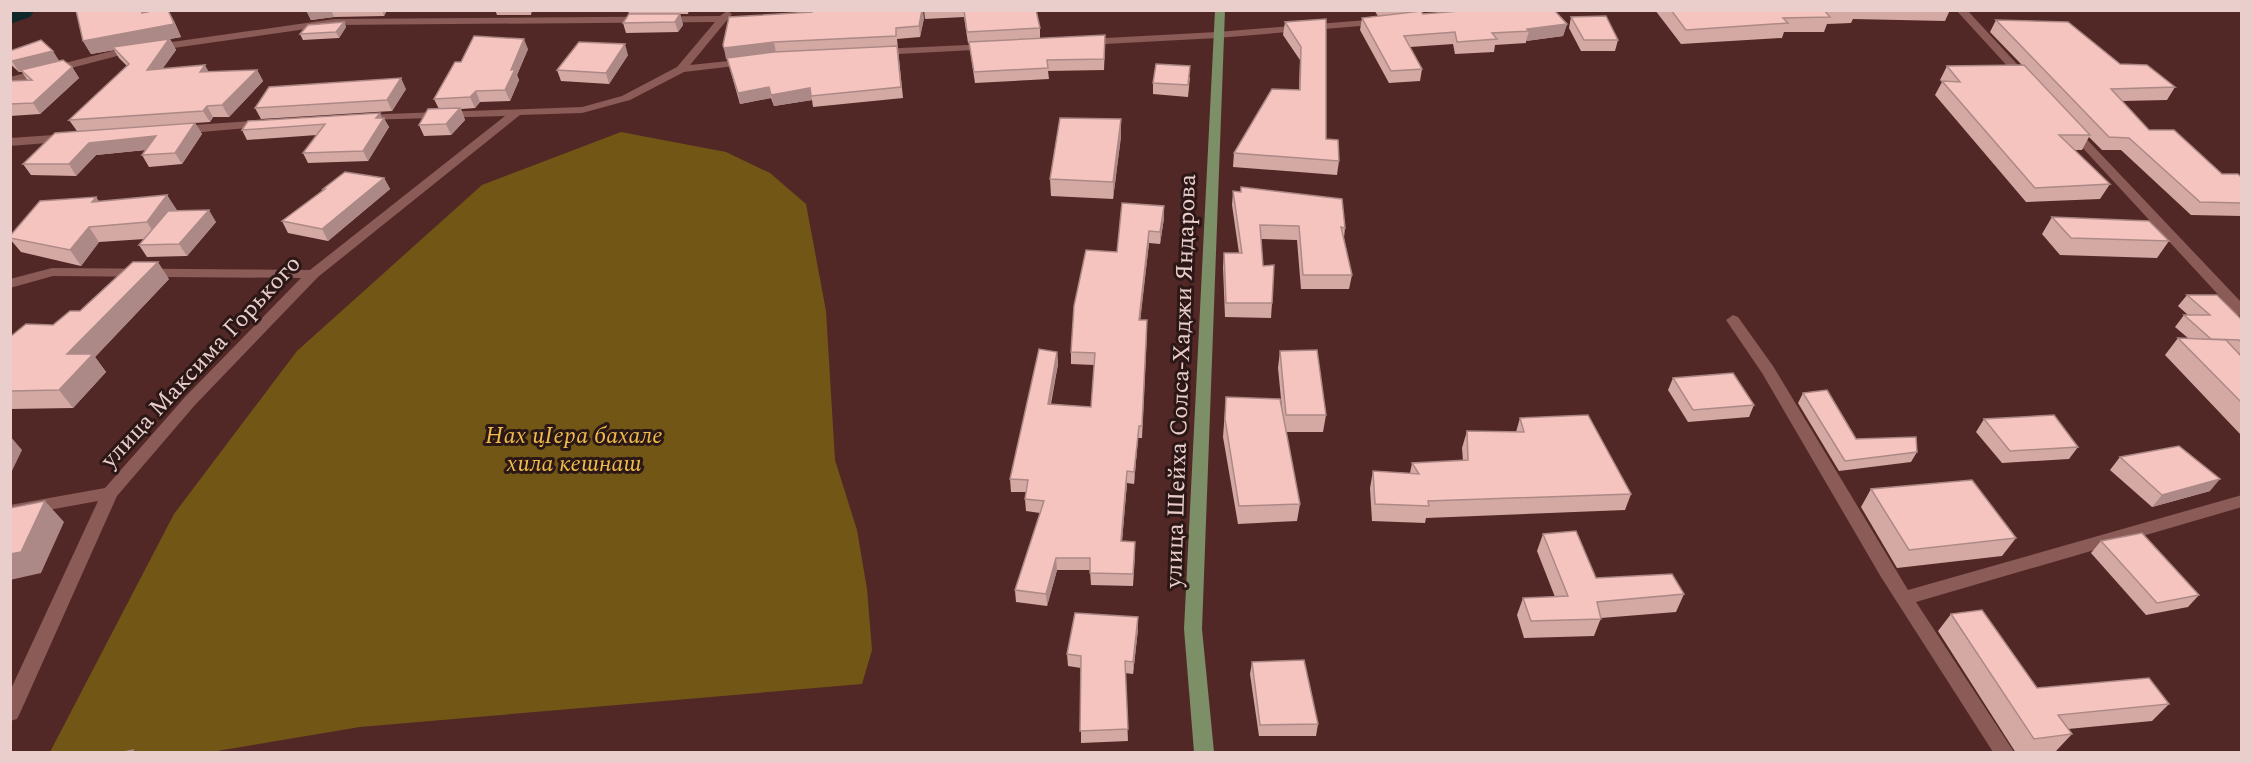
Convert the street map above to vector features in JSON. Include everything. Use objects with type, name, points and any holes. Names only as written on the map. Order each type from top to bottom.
[{"type":"main road","name":"улица Шейха Солса-Хаджи Яндарова","points":[[1204,753],[1193,628],[1217,35],[1220,10]]},
{"type":"street","points":[[309,25],[311,10]]},
{"type":"street","points":[[1961,10],[2030,85]]},
{"type":"street","points":[[10,81],[116,53],[334,22],[726,15]]},
{"type":"street","points":[[681,69],[726,15]]},
{"type":"street","points":[[1076,42],[1217,35],[1394,21]]},
{"type":"street","points":[[864,53],[1005,46]]},
{"type":"street","points":[[350,118],[582,110],[626,98],[681,69],[755,61]]},
{"type":"street","name":"улица Максима Горького","points":[[10,713],[110,493],[189,401],[313,274],[516,113]]},
{"type":"street","points":[[2062,120],[2241,312]]},
{"type":"street","points":[[163,131],[280,123]]},
{"type":"street","points":[[10,142],[81,137]]},
{"type":"street","points":[[10,284],[51,272],[313,274]]},
{"type":"street","points":[[1732,320],[1768,370],[1904,598],[2004,753]]},
{"type":"street","points":[[10,511],[110,493]]},
{"type":"street","points":[[1904,598],[2241,501]]},
{"type":"green space","name":"Нах цIера бахале хила кешнаш","points":[[621,132],[726,152],[770,173],[806,204],[826,311],[835,460],[857,530],[867,589],[872,650],[862,684],[360,727],[211,752],[50,752],[174,514],[297,351],[482,185]]},
{"type":"building","points":[[76,10],[142,10],[142,13],[168,10],[174,24],[83,41]]},
{"type":"building","points":[[812,10],[922,10],[919,26],[896,28],[896,36],[774,42],[724,48],[729,17],[812,12]]},
{"type":"building","points":[[964,10],[1036,10],[1040,28],[967,32]]},
{"type":"building","points":[[1472,10],[1554,10],[1567,24],[1527,29],[1529,31],[1492,33],[1497,39],[1457,42],[1455,32],[1404,36],[1422,69],[1391,71],[1362,18],[1421,11],[1423,14]]},
{"type":"building","points":[[1671,10],[1824,10],[1830,17],[1783,18],[1788,23],[1686,30]]},
{"type":"building","points":[[629,14],[680,14],[675,22],[623,23]]},
{"type":"building","points":[[1606,16],[1618,40],[1584,40],[1571,17]]},
{"type":"building","points":[[1326,19],[1326,139],[1338,140],[1339,161],[1234,153],[1272,89],[1300,90],[1301,47],[1285,22]]},
{"type":"building","points":[[1996,20],[2068,22],[2120,64],[2147,65],[2175,87],[2111,89],[2149,130],[2174,130],[2222,174],[2238,174],[2241,177],[2241,203],[2200,202],[2129,138],[2109,137]]},
{"type":"building","points":[[344,22],[336,32],[300,34],[308,25]]},
{"type":"building","points":[[1105,35],[1104,59],[1047,60],[1048,68],[974,72],[969,42]]},
{"type":"building","points":[[474,36],[524,39],[511,70],[515,69],[505,90],[476,91],[470,97],[434,99],[455,62],[461,62]]},
{"type":"building","points":[[169,39],[147,70],[205,65],[200,72],[257,70],[222,105],[207,106],[203,111],[69,120],[129,64],[113,47]]},
{"type":"building","points":[[41,40],[53,51],[10,60],[10,51]]},
{"type":"building","points":[[579,42],[625,44],[606,73],[557,70]]},
{"type":"building","points":[[897,46],[901,87],[811,96],[810,88],[771,95],[769,87],[738,93],[727,58],[774,52]]},
{"type":"building","points":[[63,60],[72,67],[33,103],[10,104],[10,81],[32,80],[21,70]]},
{"type":"building","points":[[1156,64],[1190,66],[1188,85],[1153,83]]},
{"type":"building","points":[[2024,65],[2090,135],[2059,135],[2110,184],[2035,188],[1942,81],[1960,82],[1947,66]]},
{"type":"building","points":[[401,78],[387,100],[255,108],[269,87]]},
{"type":"building","points":[[460,108],[446,124],[419,125],[428,109]]},
{"type":"building","points":[[380,113],[376,118],[384,118],[363,151],[303,153],[325,124],[242,130],[248,121]]},
{"type":"building","points":[[1060,118],[1121,119],[1113,182],[1050,179]]},
{"type":"building","points":[[195,123],[175,153],[142,155],[156,136],[89,143],[69,164],[23,164],[55,133]]},
{"type":"building","points":[[345,172],[384,178],[322,229],[282,221],[325,189],[323,189]]},
{"type":"building","points":[[1241,187],[1342,199],[1345,228],[1341,227],[1352,275],[1303,275],[1299,226],[1260,225],[1263,266],[1274,265],[1272,303],[1226,303],[1224,253],[1242,253],[1233,191],[1241,192]]},
{"type":"building","points":[[167,195],[147,222],[89,227],[70,250],[10,238],[40,201],[96,197],[92,202]]},
{"type":"building","points":[[1122,203],[1164,206],[1160,232],[1149,231],[1139,320],[1147,320],[1142,426],[1139,426],[1134,472],[1127,471],[1121,541],[1135,542],[1133,574],[1090,573],[1090,558],[1056,558],[1046,594],[1015,590],[1044,501],[1025,499],[1028,480],[1010,479],[1039,349],[1057,352],[1048,404],[1091,407],[1095,353],[1071,352],[1074,306],[1086,250],[1117,252]]},
{"type":"building","points":[[209,210],[179,244],[139,245],[168,211]]},
{"type":"building","points":[[2052,217],[2149,221],[2169,241],[2071,238]]},
{"type":"building","points":[[133,262],[158,262],[67,354],[93,354],[59,390],[10,391],[10,337],[26,324],[53,325],[70,311],[80,311]]},
{"type":"building","points":[[2187,295],[2217,295],[2241,319],[2241,342],[2211,339],[2184,315],[2210,315]]},
{"type":"building","points":[[2178,338],[2226,340],[2241,356],[2241,402]]},
{"type":"building","points":[[1317,350],[1326,415],[1286,415],[1280,351]]},
{"type":"building","points":[[1733,373],[1754,405],[1693,410],[1673,378]]},
{"type":"building","points":[[1827,390],[1856,439],[1916,437],[1917,452],[1845,461],[1803,393]]},
{"type":"building","points":[[1226,397],[1280,399],[1300,504],[1239,506],[1225,419]]},
{"type":"building","points":[[1588,415],[1631,494],[1428,501],[1429,506],[1375,504],[1373,471],[1419,474],[1412,463],[1468,460],[1467,431],[1524,432],[1520,418]]},
{"type":"building","points":[[2054,415],[2078,447],[2010,451],[1984,419]]},
{"type":"building","points":[[2179,446],[2220,479],[2162,495],[2120,457]]},
{"type":"building","points":[[1972,480],[2016,538],[1909,550],[1871,489]]},
{"type":"building","points":[[45,501],[21,552],[10,554],[10,508]]},
{"type":"building","points":[[1576,531],[1596,578],[1672,574],[1684,594],[1597,602],[1601,619],[1531,621],[1523,598],[1568,596],[1543,534]]},
{"type":"building","points":[[2142,533],[2199,595],[2157,603],[2101,541]]},
{"type":"building","points":[[1982,610],[2037,688],[2149,678],[2169,704],[2058,715],[2072,734],[2034,739],[1951,614]]},
{"type":"building","points":[[1075,613],[1138,617],[1133,662],[1125,661],[1128,729],[1080,731],[1081,656],[1067,654]]},
{"type":"building","points":[[1304,660],[1318,724],[1260,725],[1252,662]]},
{"type":"waterway","points":[[10,15],[19,10]]}]
